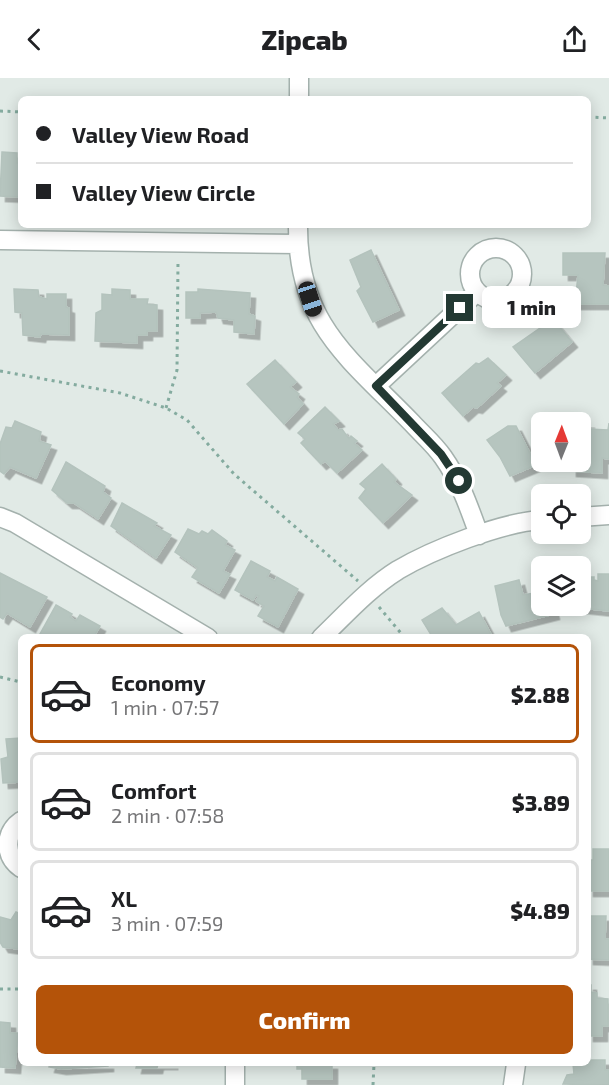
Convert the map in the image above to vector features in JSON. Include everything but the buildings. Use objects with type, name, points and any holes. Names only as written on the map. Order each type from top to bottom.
[{"type":"street","points":[[299,78],[299,96]]},
{"type":"street","points":[[298,228],[304,282],[316,316],[337,346],[441,454],[459,481],[479,535]]},
{"type":"street","points":[[0,240],[298,244]]},
{"type":"street","points":[[376,386],[477,292]]},
{"type":"street","points":[[0,517],[15,523],[201,634]]},
{"type":"street","points":[[325,634],[369,593],[398,570],[479,535],[531,521]]},
{"type":"street","points":[[18,824],[11,831],[8,850],[18,865]]},
{"type":"street","points":[[235,1066],[235,1085]]},
{"type":"street","points":[[513,1085],[516,1066]]},
{"type":"path","points":[[0,111],[18,112]]},
{"type":"path","points":[[591,117],[609,118]]},
{"type":"path","points":[[166,408],[177,369],[178,243]]},
{"type":"path","points":[[0,371],[120,393],[166,408],[187,420],[234,474],[351,573],[402,634]]},
{"type":"path","points":[[0,677],[18,681]]},
{"type":"path","points":[[0,988],[18,988]]},
{"type":"path","points":[[373,1085],[374,1066]]},
{"type":"route","points":[[459,481],[441,454],[376,386],[460,308]]}]
